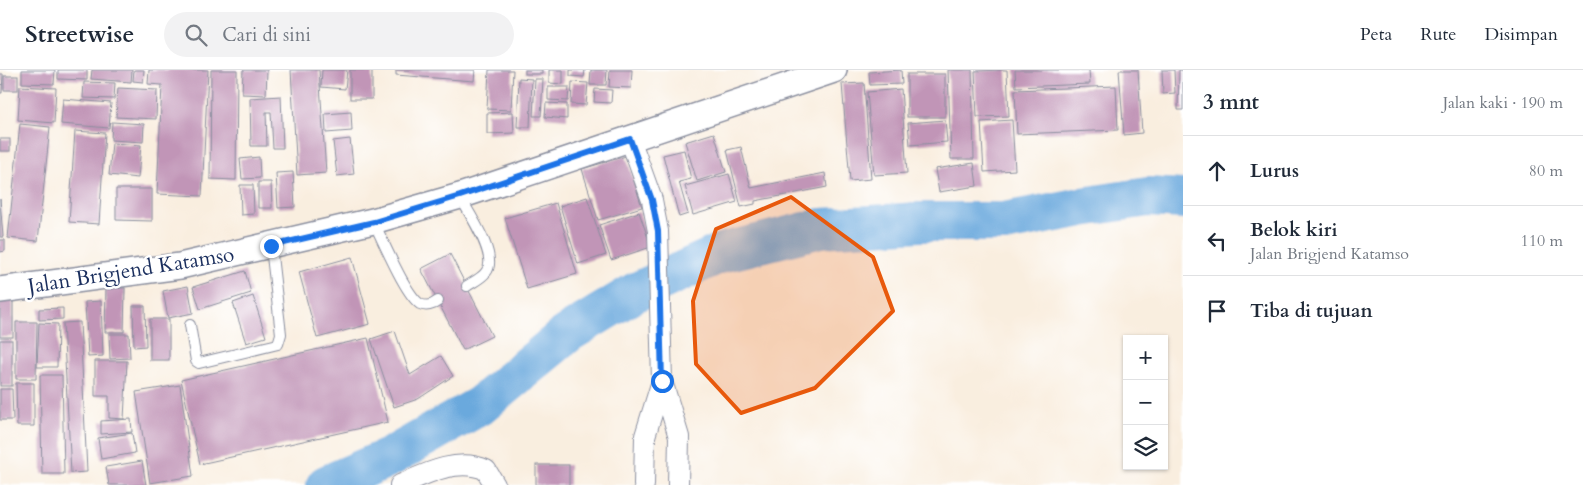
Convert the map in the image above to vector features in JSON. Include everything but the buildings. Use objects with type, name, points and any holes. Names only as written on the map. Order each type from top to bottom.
[{"type":"street","name":"Jalan Brigjend Katamso","points":[[0,290],[180,266],[374,222],[460,196],[834,70]]},
{"type":"street","points":[[630,139],[652,200],[658,231],[662,381],[679,437],[678,485]]},
{"type":"street","points":[[644,485],[645,436],[662,381]]},
{"type":"street","points":[[400,485],[440,469],[468,465],[486,470],[496,485]]},
{"type":"lane","points":[[460,196],[488,250],[491,262],[486,273],[467,286]]},
{"type":"lane","points":[[374,222],[410,295],[421,305],[431,305],[438,301]]},
{"type":"lane","points":[[190,325],[196,361],[199,362],[278,344],[281,334],[271,246]]},
{"type":"highlighted area","points":[[791,197],[873,257],[893,311],[815,388],[741,413],[696,364],[693,301],[716,229]]},
{"type":"waterway","points":[[326,485],[390,457],[481,405],[568,333],[634,293],[721,253],[821,228],[920,222],[1004,222],[1148,197],[1183,199]]},
{"type":"route","points":[[271,246],[374,222],[460,196],[630,139],[652,200],[658,231],[662,381]]}]
